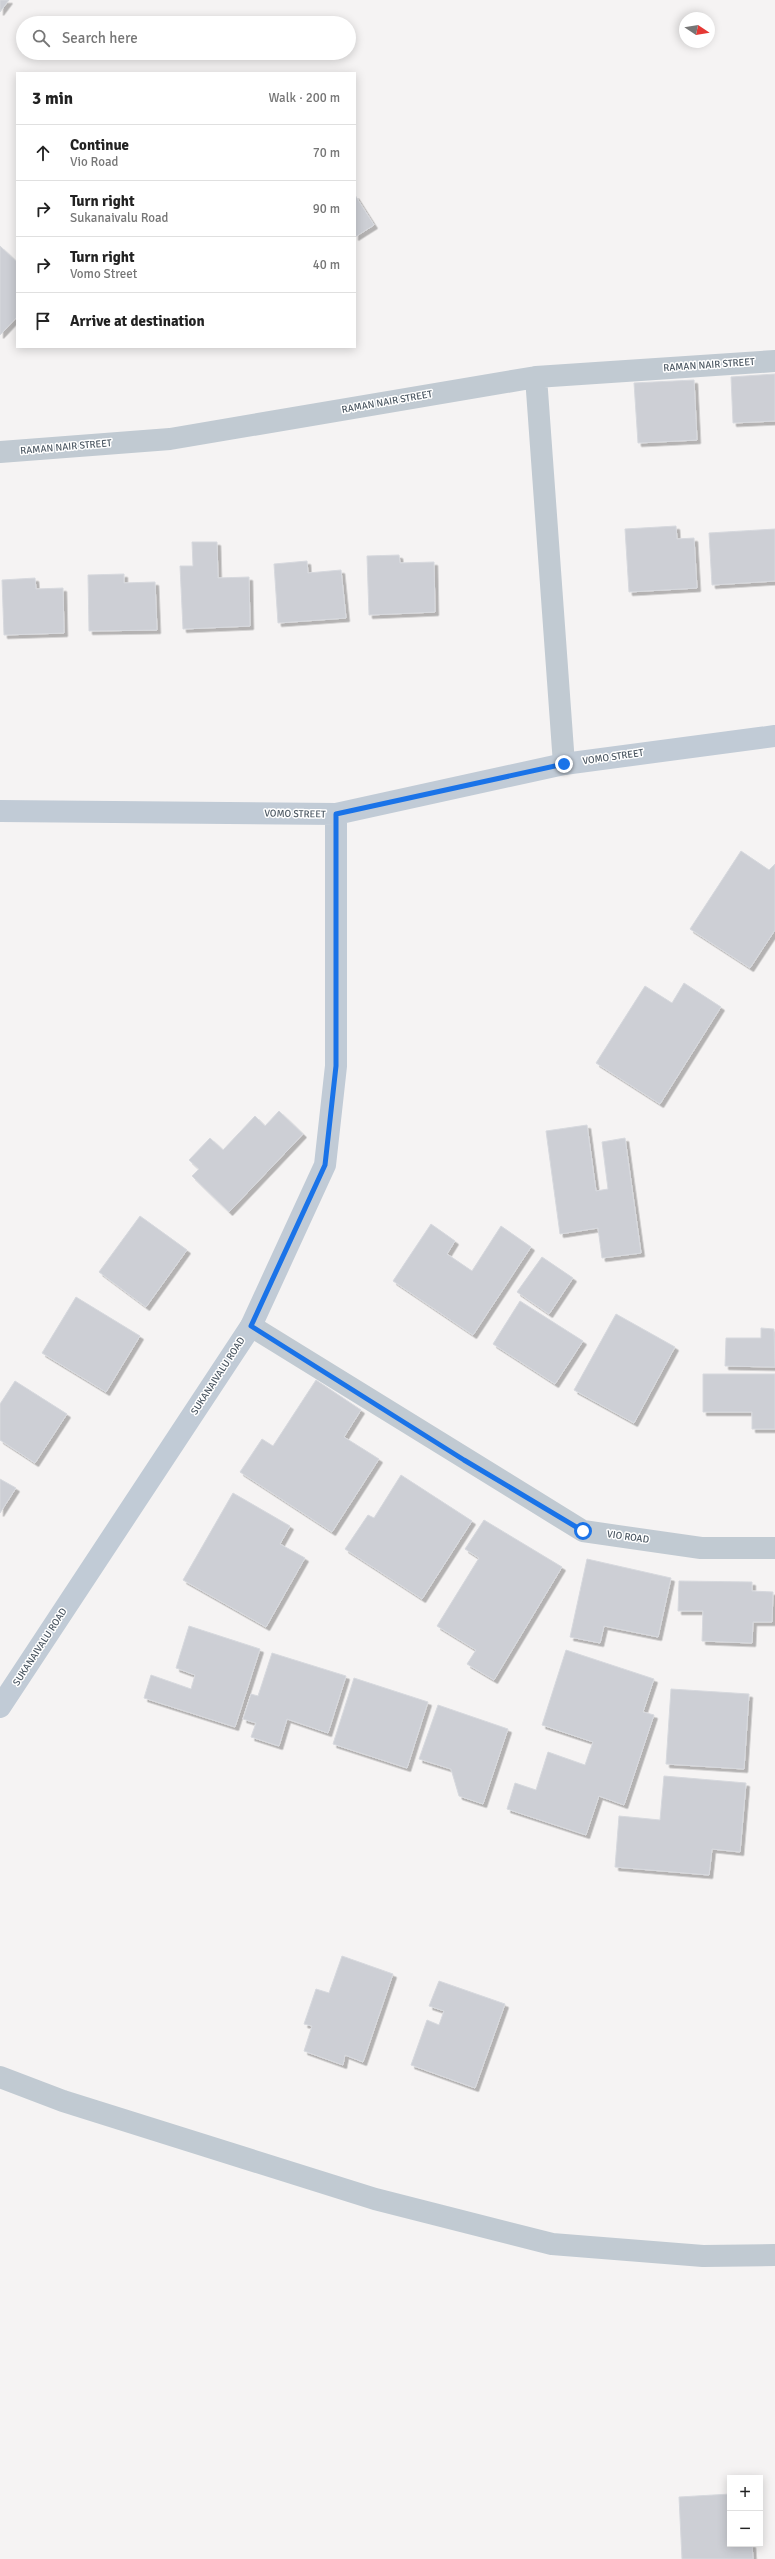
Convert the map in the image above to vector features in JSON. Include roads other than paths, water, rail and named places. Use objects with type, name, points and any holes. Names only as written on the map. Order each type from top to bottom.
[{"type":"main road","name":"VOMO STREET","points":[[0,811],[336,814],[564,764],[775,736]]},
{"type":"main road","name":"SUKANAIVALU ROAD","points":[[0,1707],[251,1326],[325,1165],[336,1066],[336,814]]},
{"type":"street","name":"RAMAN NAIR STREET","points":[[0,452],[170,439],[536,377],[775,361]]},
{"type":"street","points":[[536,377],[564,764]]},
{"type":"street","name":"VIO ROAD","points":[[251,1326],[464,1460],[583,1531],[701,1548],[775,1548]]},
{"type":"street","points":[[0,2077],[63,2101],[375,2199],[552,2244],[703,2256],[775,2255]]}]
